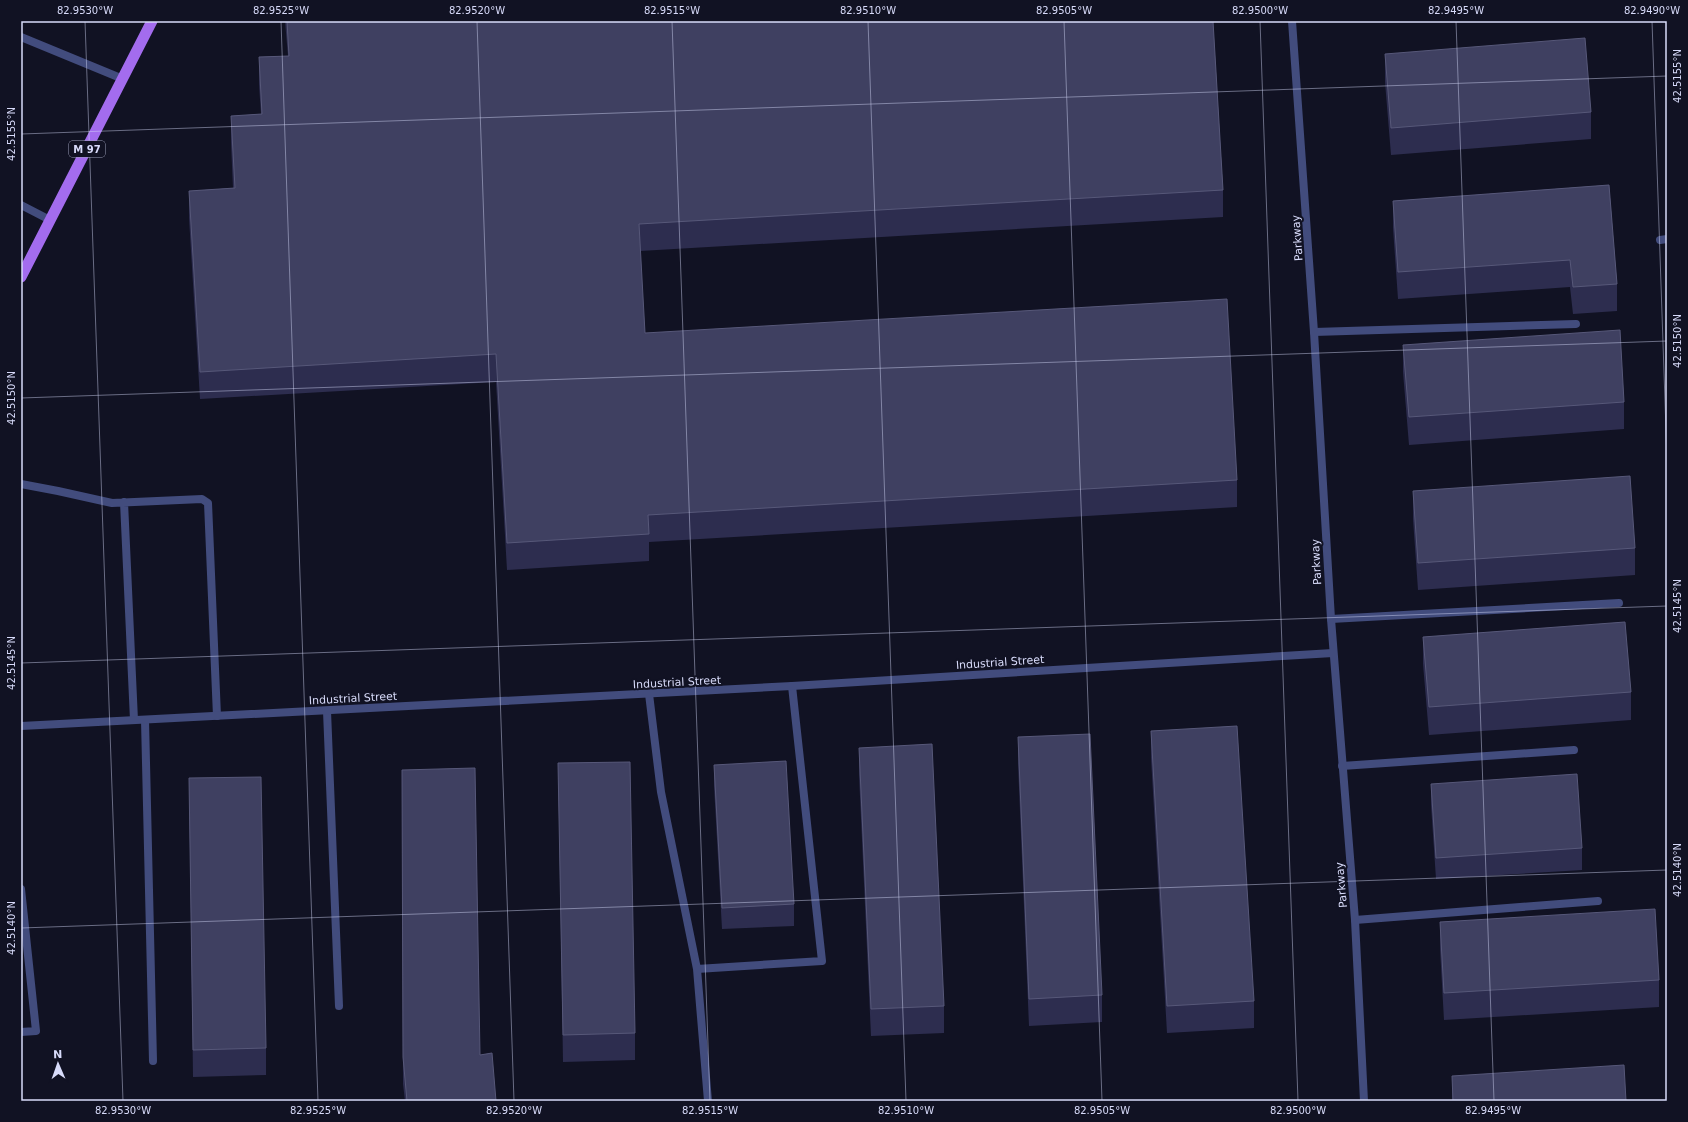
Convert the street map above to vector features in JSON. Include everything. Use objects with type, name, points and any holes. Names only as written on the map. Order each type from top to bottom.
[{"type":"main road","name":"M 97","points":[[21,277],[152,21]]},
{"type":"street","name":"Parkway","points":[[1292,21],[1314,332],[1333,653],[1355,920],[1364,1101]]},
{"type":"street","points":[[21,37],[122,79]]},
{"type":"street","points":[[21,205],[50,220]]},
{"type":"street","points":[[1314,332],[1576,324]]},
{"type":"street","points":[[21,484],[112,503],[202,499],[208,504],[217,716]]},
{"type":"street","points":[[124,502],[134,720]]},
{"type":"street","points":[[1331,619],[1619,603]]},
{"type":"street","name":"Industrial Street","points":[[21,726],[792,686],[1333,653]]},
{"type":"street","points":[[697,969],[822,961],[792,686]]},
{"type":"street","points":[[648,694],[661,792],[697,969],[708,1101]]},
{"type":"street","points":[[327,711],[339,1006]]},
{"type":"street","points":[[145,720],[153,1061]]},
{"type":"street","points":[[1342,766],[1574,750]]},
{"type":"street","points":[[21,889],[36,1031],[21,1032]]},
{"type":"street","points":[[1355,920],[1598,901]]},
{"type":"building","points":[[287,21],[1213,21],[1223,190],[639,224],[645,333],[1227,299],[1237,480],[648,515],[649,534],[507,543],[496,354],[200,372],[189,191],[235,188],[231,116],[262,114],[259,57],[289,56]]},
{"type":"building","points":[[1585,38],[1591,112],[1391,128],[1385,54]]},
{"type":"building","points":[[1609,185],[1617,284],[1573,287],[1570,260],[1398,272],[1393,201]]},
{"type":"building","points":[[1620,330],[1624,402],[1409,417],[1403,345]]},
{"type":"building","points":[[1630,476],[1635,548],[1418,563],[1413,491]]},
{"type":"building","points":[[1625,622],[1631,692],[1429,707],[1423,637]]},
{"type":"building","points":[[1237,726],[1254,1001],[1167,1006],[1151,731]]},
{"type":"building","points":[[1090,734],[1102,995],[1029,999],[1018,737]]},
{"type":"building","points":[[932,744],[944,1006],[871,1009],[859,748]]},
{"type":"building","points":[[786,761],[794,904],[722,908],[714,765]]},
{"type":"building","points":[[630,762],[635,1033],[563,1035],[558,763]]},
{"type":"building","points":[[475,768],[480,1055],[492,1053],[496,1101],[407,1101],[403,1057],[402,770]]},
{"type":"building","points":[[1577,774],[1582,848],[1436,858],[1431,784]]},
{"type":"building","points":[[261,777],[266,1048],[193,1050],[189,778]]},
{"type":"building","points":[[1655,909],[1659,980],[1444,993],[1440,922]]},
{"type":"building","points":[[1624,1065],[1626,1101],[1453,1101],[1452,1076]]}]
